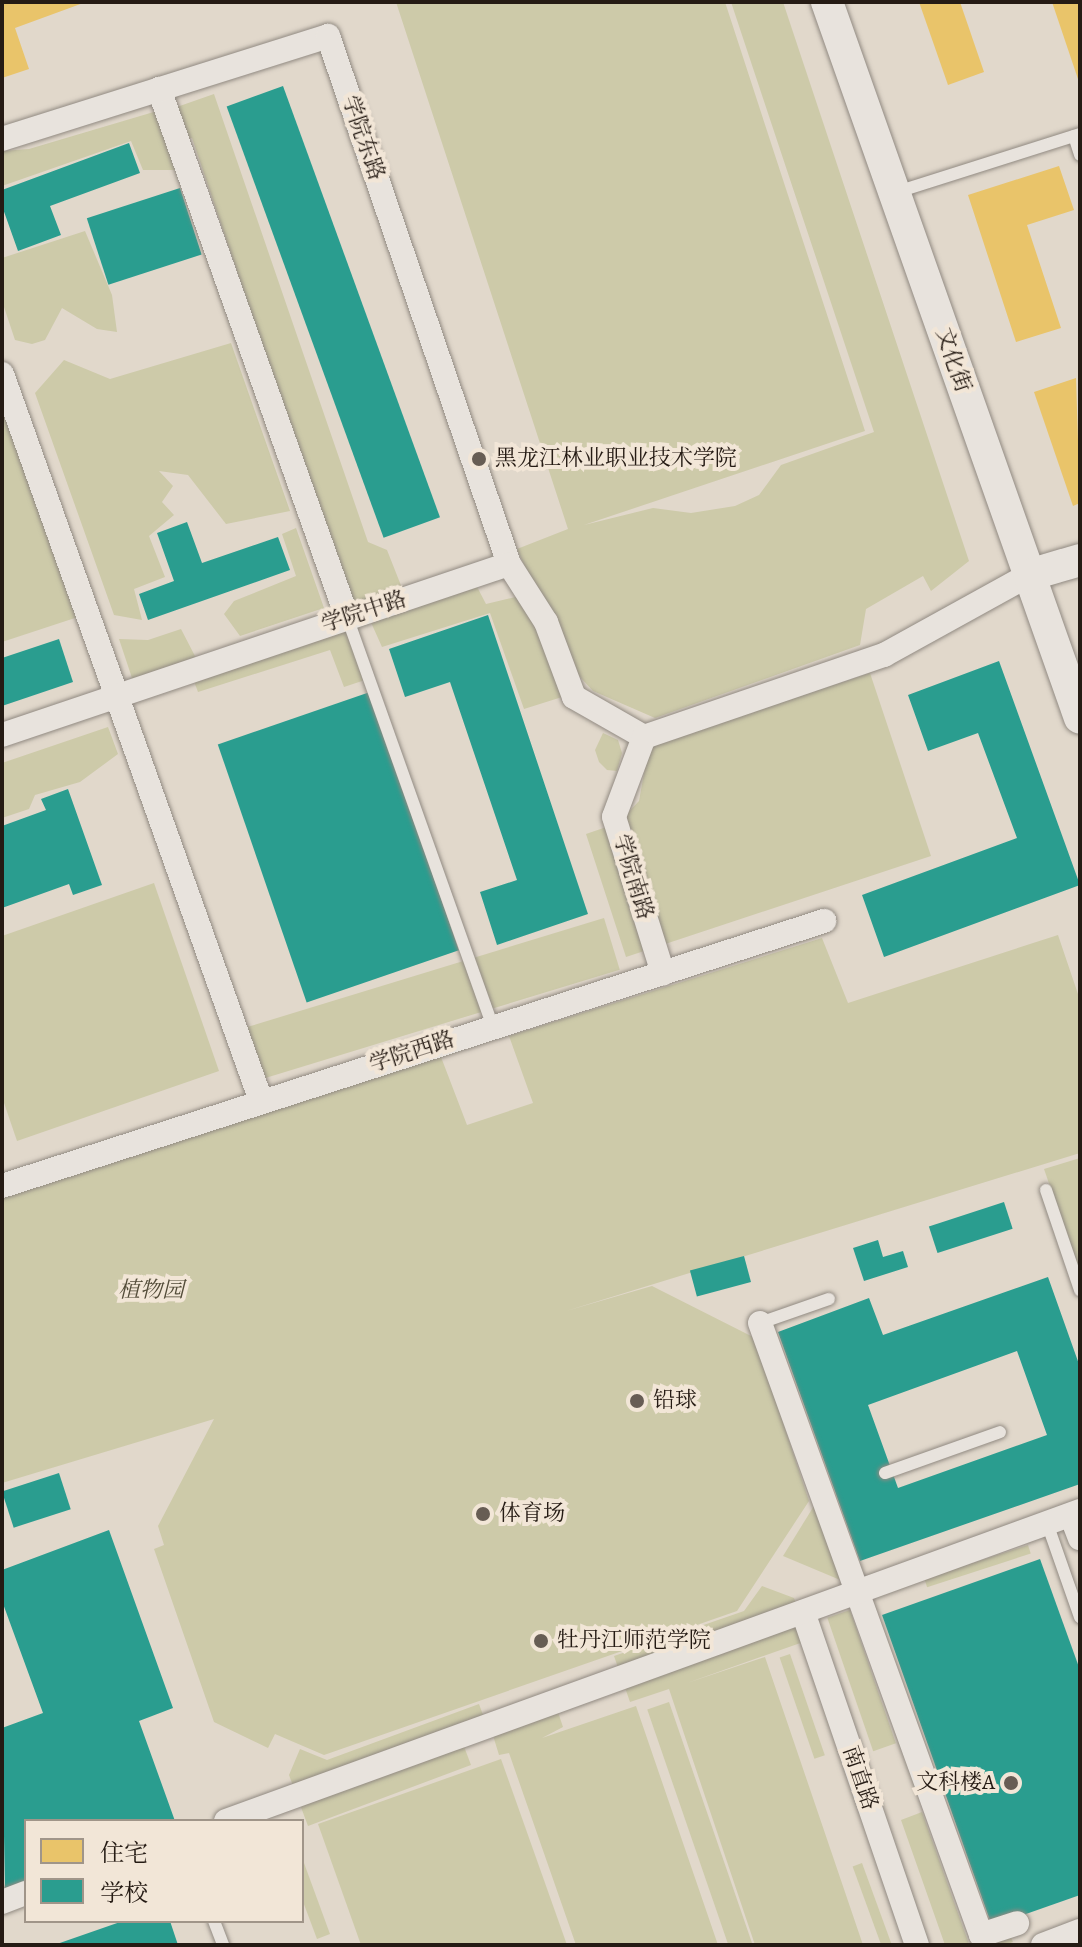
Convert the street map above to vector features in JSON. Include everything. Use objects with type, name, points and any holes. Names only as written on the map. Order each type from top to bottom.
[{"type":"street","name":"文化街","points":[[827,2],[1080,718]]},
{"type":"street","name":"学院东路","points":[[2,139],[328,36],[509,564]]},
{"type":"street","points":[[159,89],[347,617]]},
{"type":"street","points":[[2,374],[261,1101]]},
{"type":"street","points":[[509,564],[546,622],[574,697],[644,737],[884,655],[1029,575],[1080,560]]},
{"type":"street","name":"学院中路","points":[[2,735],[509,564]]},
{"type":"street","name":"学院南路","points":[[644,737],[614,817],[663,973]]},
{"type":"street","name":"学院西路","points":[[2,1186],[824,921]]},
{"type":"street","points":[[760,1323],[829,1494],[849,1576],[859,1590],[981,1935],[1017,1923]]},
{"type":"street","points":[[238,1819],[269,1814],[859,1590],[1076,1513],[1080,1538]]},
{"type":"street","name":"南直路","points":[[803,1612],[917,1945]]},
{"type":"street","points":[[2,1902],[24,1894]]},
{"type":"street","points":[[1043,1945],[1080,1931]]},
{"type":"lane","points":[[894,193],[1077,135],[1080,155]]},
{"type":"lane","points":[[347,617],[493,1027]]},
{"type":"lane","points":[[1046,1190],[1080,1290]]},
{"type":"lane","points":[[760,1323],[829,1299]]},
{"type":"lane","points":[[885,1473],[1000,1432]]},
{"type":"lane","points":[[1047,1523],[1080,1617]]},
{"type":"lane","points":[[215,1923],[223,1945]]},
{"type":"green space","points":[[396,2],[725,2],[865,431],[584,525],[653,508],[691,513],[735,506],[759,495],[781,465],[874,432],[731,2],[783,2],[969,561],[931,591],[923,576],[866,609],[860,645],[655,718],[593,691],[569,665],[517,549],[568,529]]},
{"type":"green space","points":[[214,94],[368,542],[387,550],[402,588],[350,606],[192,138],[185,139],[174,108]]},
{"type":"green space","points":[[157,111],[177,170],[143,170],[131,141],[2,186],[2,151],[29,149]]},
{"type":"green space","points":[[85,231],[112,295],[117,332],[97,329],[62,308],[45,340],[32,344],[15,340],[2,301],[2,258]]},
{"type":"green space","points":[[231,343],[290,511],[226,524],[188,475],[159,471],[173,486],[162,502],[174,515],[149,536],[165,577],[134,589],[142,620],[114,615],[35,393],[64,360],[110,379]]},
{"type":"green space","points":[[2,394],[78,617],[2,642]]},
{"type":"green space","points":[[296,528],[324,608],[240,636],[224,614],[234,601],[296,576],[282,534]]},
{"type":"green space","points":[[475,583],[486,604],[520,596],[540,626],[562,697],[524,709],[490,613],[382,647],[369,618]]},
{"type":"green space","points":[[354,622],[374,677],[344,687],[330,650],[198,692],[192,676]]},
{"type":"green space","points":[[181,629],[196,658],[133,681],[119,639],[148,640]]},
{"type":"green space","points":[[870,673],[931,856],[626,957],[586,834],[618,823],[639,801],[649,746]]},
{"type":"green space","points":[[108,727],[118,754],[80,782],[35,795],[29,809],[2,818],[2,763]]},
{"type":"green space","points":[[603,733],[618,740],[622,753],[617,771],[607,770],[599,762],[595,750]]},
{"type":"green space","points":[[154,883],[219,1071],[17,1141],[2,1097],[2,936]]},
{"type":"green space","points":[[604,918],[620,970],[262,1079],[246,1027]]},
{"type":"green space","name":"植物园","points":[[1058,935],[1080,1000],[1080,1153],[566,1311],[652,1286],[755,1338],[809,1501],[737,1611],[324,1755],[275,1734],[268,1748],[214,1722],[154,1549],[164,1545],[158,1526],[214,1419],[2,1483],[2,1190],[441,1057],[467,1125],[533,1103],[509,1036],[822,938],[848,1003]]},
{"type":"green space","points":[[1080,1158],[1080,1273],[1044,1169]]},
{"type":"green space","points":[[817,1501],[845,1582],[783,1556]]},
{"type":"green space","points":[[1028,1545],[1031,1554],[927,1587],[924,1579]]},
{"type":"green space","points":[[762,1586],[794,1598],[809,1640],[687,1683],[765,1657],[863,1945],[755,1945],[669,1689],[630,1702],[614,1656],[744,1611]]},
{"type":"green space","points":[[850,1610],[896,1743],[873,1751],[827,1618]]},
{"type":"green space","points":[[790,1654],[825,1755],[814,1759],[780,1658]]},
{"type":"green space","points":[[669,1702],[752,1944],[728,1945],[647,1709]]},
{"type":"green space","points":[[479,1704],[486,1723],[459,1733],[471,1765],[308,1826],[289,1775],[300,1749],[327,1760]]},
{"type":"green space","points":[[556,1706],[563,1727],[542,1738],[636,1706],[718,1945],[576,1945],[509,1753],[499,1755],[491,1729]]},
{"type":"green space","points":[[501,1759],[567,1945],[361,1945],[318,1824]]},
{"type":"green space","points":[[922,1812],[969,1944],[1008,1931],[1013,1942],[1005,1945],[945,1945],[901,1820]]},
{"type":"green space","points":[[304,1863],[330,1934],[317,1939],[304,1904]]},
{"type":"green space","points":[[862,1863],[892,1945],[881,1945],[853,1866]]},
{"type":"building: 住宅","points":[[2,2],[86,2],[15,28],[29,69],[2,78]]},
{"type":"building: 住宅","points":[[919,2],[960,2],[984,72],[948,85]]},
{"type":"building: 住宅","points":[[1052,2],[1080,2],[1080,82],[1079,82]]},
{"type":"building: 住宅","points":[[1059,166],[1074,210],[1027,225],[1061,328],[1016,342],[968,195]]},
{"type":"building: 住宅","points":[[1076,378],[1080,503],[1073,506],[1034,392]]},
{"type":"building: 学校","points":[[283,86],[440,517],[384,538],[227,107]]},
{"type":"building: 学校","points":[[129,143],[140,173],[50,206],[61,235],[18,251],[2,206],[2,190]]},
{"type":"building: 学校","points":[[180,188],[202,255],[108,285],[87,218]]},
{"type":"building: 学校","points":[[187,522],[202,563],[278,537],[290,570],[148,620],[139,594],[174,581],[157,533]]},
{"type":"building: 学校","points":[[488,615],[588,914],[497,945],[480,892],[517,880],[450,682],[405,697],[389,649]]},
{"type":"building: 学校","points":[[59,639],[73,682],[2,706],[2,658]]},
{"type":"building: 学校","points":[[999,661],[1080,885],[884,957],[862,895],[1017,838],[978,733],[928,751],[908,695]]},
{"type":"building: 学校","points":[[370,692],[459,950],[307,1003],[218,744]]},
{"type":"building: 学校","points":[[68,789],[102,885],[73,895],[69,884],[2,908],[2,826],[46,810],[41,799]]},
{"type":"building: 学校","points":[[1004,1202],[1013,1229],[938,1253],[929,1226]]},
{"type":"building: 学校","points":[[878,1240],[883,1257],[903,1251],[908,1267],[864,1281],[853,1248]]},
{"type":"building: 学校","points":[[744,1256],[751,1282],[697,1297],[690,1270]]},
{"type":"building: 学校","points":[[1048,1277],[1080,1367],[1080,1484],[860,1561],[778,1332],[869,1298],[883,1335]],"holes":[[[1017,1351],[1047,1435],[898,1488],[868,1405]]]},
{"type":"building: 学校","points":[[59,1473],[71,1509],[14,1528],[2,1492]]},
{"type":"building: 学校","points":[[109,1530],[173,1708],[139,1721],[174,1819],[24,1819],[24,1882],[5,1889],[2,1728],[43,1713],[2,1601],[2,1570]]},
{"type":"building: 学校","name":"文科楼A","points":[[1040,1559],[1080,1670],[1080,1895],[992,1926],[882,1615]]},
{"type":"building: 学校","points":[[117,1923],[171,1923],[178,1945],[54,1945]]},
{"type":"place","name":"黑龙江林业职业技术学院","points":[[479,459]]},
{"type":"place","name":"铅球","points":[[637,1401]]},
{"type":"place","name":"体育场","points":[[483,1514]]},
{"type":"place","name":"牡丹江师范学院","points":[[541,1641]]},
{"type":"place","name":"文科楼A","points":[[1011,1783]]}]
